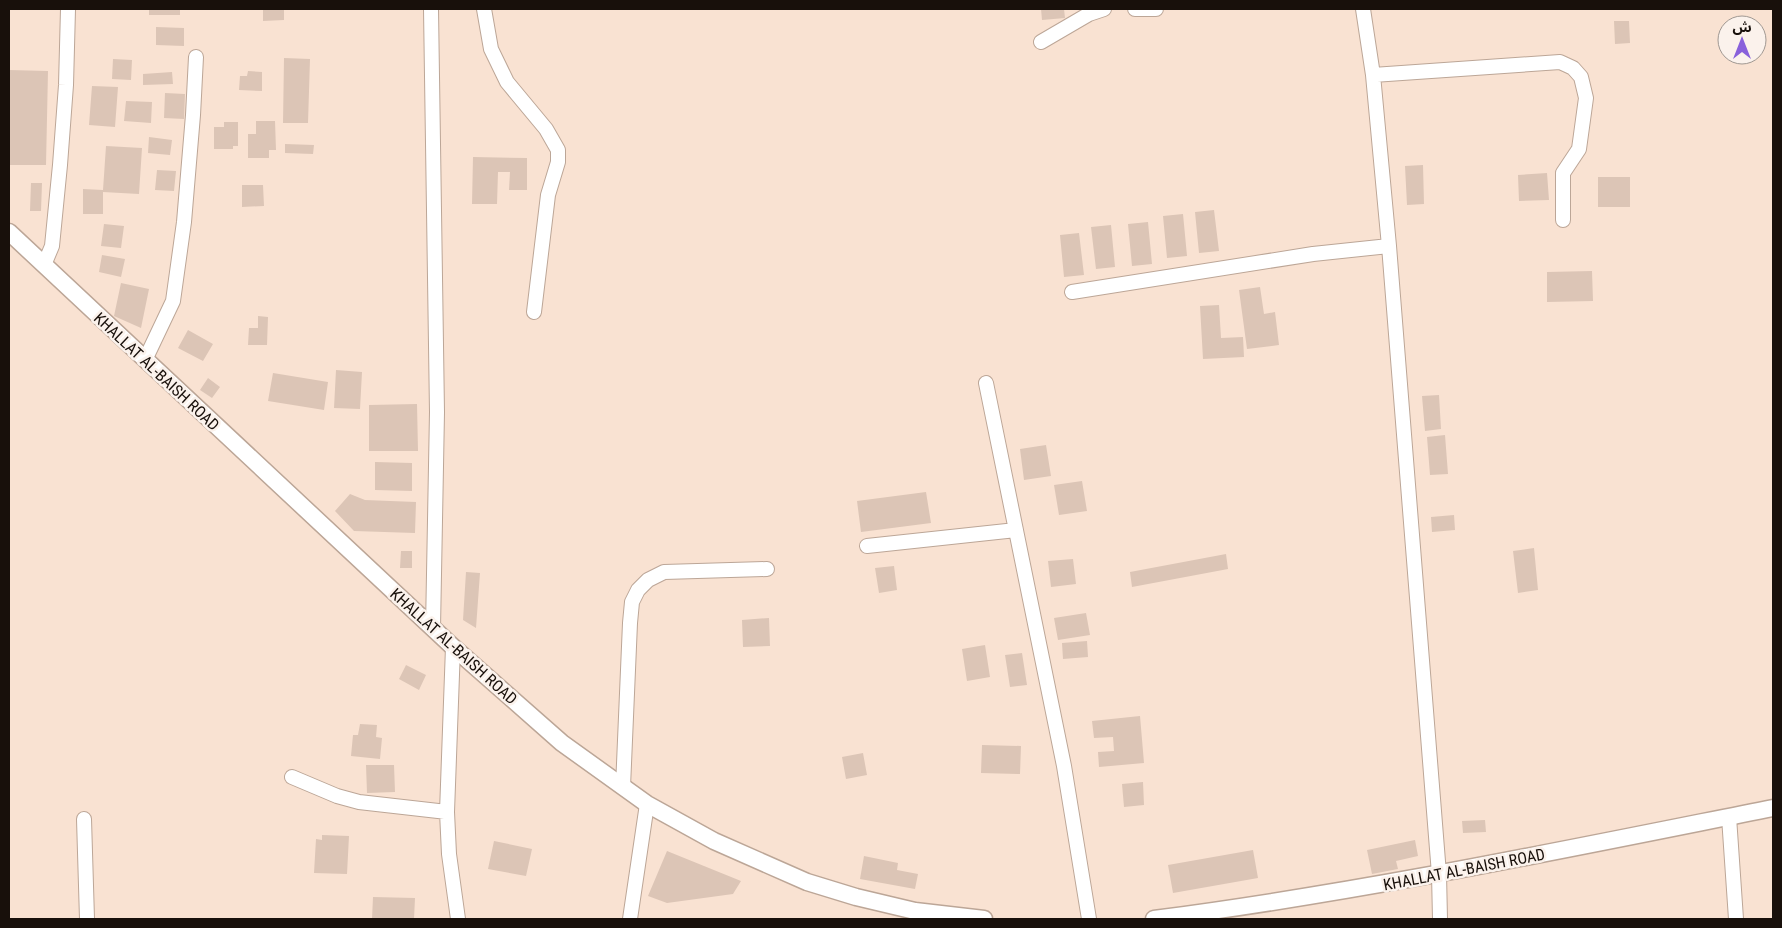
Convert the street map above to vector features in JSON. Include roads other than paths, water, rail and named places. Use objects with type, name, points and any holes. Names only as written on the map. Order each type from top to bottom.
[{"type":"street","points":[[44,265],[52,246],[60,166],[66,94],[68,9]]},
{"type":"street","points":[[431,9],[437,412],[433,628]]},
{"type":"street","points":[[484,9],[491,49],[507,82],[546,129],[558,150],[558,162],[548,195],[534,312]]},
{"type":"street","points":[[1041,42],[1089,14],[1104,9]]},
{"type":"street","points":[[1135,9],[1156,9]]},
{"type":"street","points":[[1363,9],[1373,75],[1389,246],[1439,874],[1440,919]]},
{"type":"street","points":[[145,360],[173,301],[184,222],[196,57]]},
{"type":"street","points":[[1373,75],[1560,62],[1573,68],[1581,77],[1586,98],[1579,149],[1563,173],[1563,220]]},
{"type":"street","name":"KHALLAT AL-BAISH ROAD","points":[[9,232],[452,647],[562,742],[646,804],[714,841],[807,882],[915,911],[984,919]]},
{"type":"street","points":[[1072,292],[1313,254],[1389,246]]},
{"type":"street","points":[[986,383],[1034,627],[1064,766],[1089,919]]},
{"type":"street","points":[[867,546],[1016,530]]},
{"type":"street","points":[[623,787],[632,602],[638,590],[648,580],[664,572],[767,569]]},
{"type":"street","points":[[452,647],[447,812],[449,854],[458,919]]},
{"type":"street","points":[[292,778],[359,802],[447,812]]},
{"type":"street","points":[[630,919],[646,804]]},
{"type":"street","name":"KHALLAT AL-BAISH ROAD","points":[[1154,919],[1255,906],[1439,874],[1773,808]]},
{"type":"street","points":[[1729,817],[1736,919]]},
{"type":"street","points":[[84,819],[87,919]]}]
